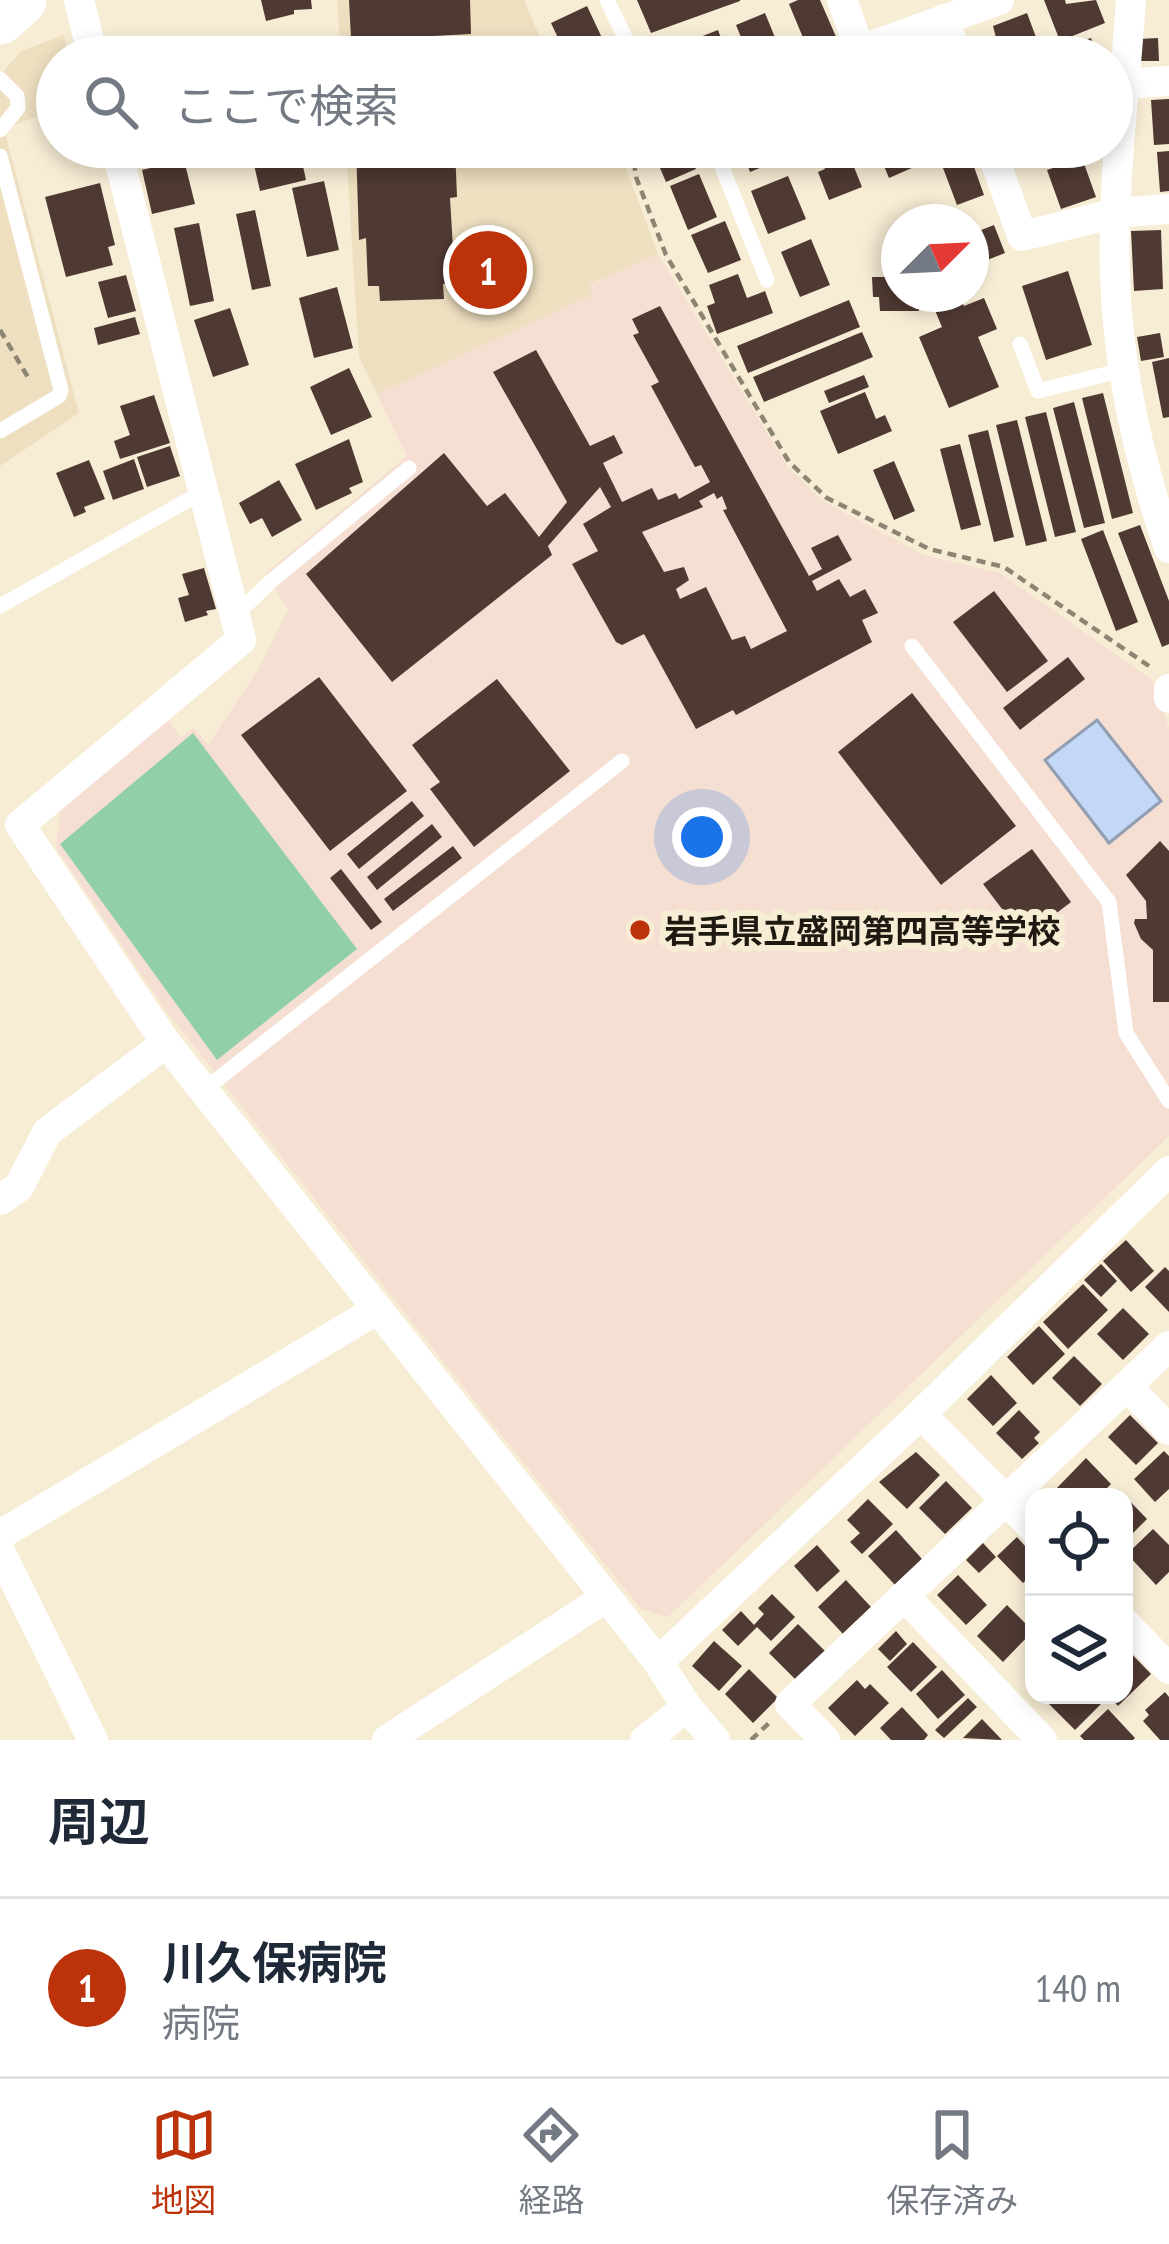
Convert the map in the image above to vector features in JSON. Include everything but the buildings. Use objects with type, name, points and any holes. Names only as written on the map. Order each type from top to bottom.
[{"type":"highway","points":[[0,20],[21,0]]},
{"type":"street","points":[[79,0],[88,36]]},
{"type":"street","points":[[842,0],[848,36]]},
{"type":"street","points":[[899,36],[999,0]]},
{"type":"street","points":[[1128,36],[1131,0]]},
{"type":"street","points":[[944,19],[950,36]]},
{"type":"street","points":[[1133,83],[1169,81]]},
{"type":"street","points":[[122,168],[241,640],[20,825],[166,1043],[715,1740]]},
{"type":"street","points":[[998,168],[1022,236],[1116,213],[1169,209]]},
{"type":"street","points":[[1119,168],[1115,277],[1123,370],[1149,490],[1169,548]]},
{"type":"street","points":[[0,1200],[19,1186],[47,1132],[166,1043]]},
{"type":"street","points":[[658,1662],[1169,1171]]},
{"type":"street","points":[[0,1534],[378,1309]]},
{"type":"street","points":[[826,1740],[790,1704],[1169,1346]]},
{"type":"street","points":[[1126,1386],[1169,1430]]},
{"type":"street","points":[[921,1414],[1025,1519]]},
{"type":"street","points":[[0,1551],[93,1740]]},
{"type":"street","points":[[904,1596],[1042,1740]]},
{"type":"street","points":[[387,1740],[605,1598]]},
{"type":"street","points":[[1133,1631],[1169,1669]]},
{"type":"street","points":[[645,1740],[687,1707]]},
{"type":"lane","points":[[607,0],[624,36]]},
{"type":"lane","points":[[0,80],[17,96],[18,108],[0,130]]},
{"type":"lane","points":[[0,156],[61,390],[0,431]]},
{"type":"lane","points":[[722,168],[766,280]]},
{"type":"lane","points":[[1020,344],[1038,391],[1123,370]]},
{"type":"lane","points":[[236,615],[410,468]]},
{"type":"lane","points":[[0,606],[204,491]]},
{"type":"lane","points":[[912,646],[1109,902],[1126,1033],[1169,1101]]},
{"type":"lane","points":[[204,1090],[622,760]]},
{"type":"path","points":[[635,168],[666,255],[789,462],[826,498],[929,550],[1004,567],[1154,670],[1168,693]]},
{"type":"path","points":[[0,330],[29,379]]},
{"type":"shaded area","points":[[337,0],[524,0],[539,36],[340,36]]},
{"type":"shaded area","points":[[36,45],[36,117],[4,129],[79,413],[0,466],[0,76],[21,51]]},
{"type":"shaded area","points":[[347,168],[626,168],[658,254],[589,285],[593,295],[377,394],[359,357]]},
{"type":"shaded area","name":"岩手県立盛岡第四高等学校","points":[[658,254],[788,467],[823,501],[924,555],[1000,573],[1152,680],[1169,728],[1169,1136],[668,1617],[641,1609],[481,1409],[167,1012],[56,848],[60,810],[167,719],[181,738],[194,728],[208,745],[258,670],[288,609],[265,574],[407,456],[377,394],[592,295],[589,286]]},
{"type":"green space","points":[[193,733],[357,949],[217,1060],[60,844]]},
{"type":"water","points":[[1097,720],[1161,801],[1109,843],[1045,760]]},
{"type":"place","name":"川久保病院","points":[[488,270]]},
{"type":"place","name":"岩手県立盛岡第四高等学校","points":[[640,930]]}]
